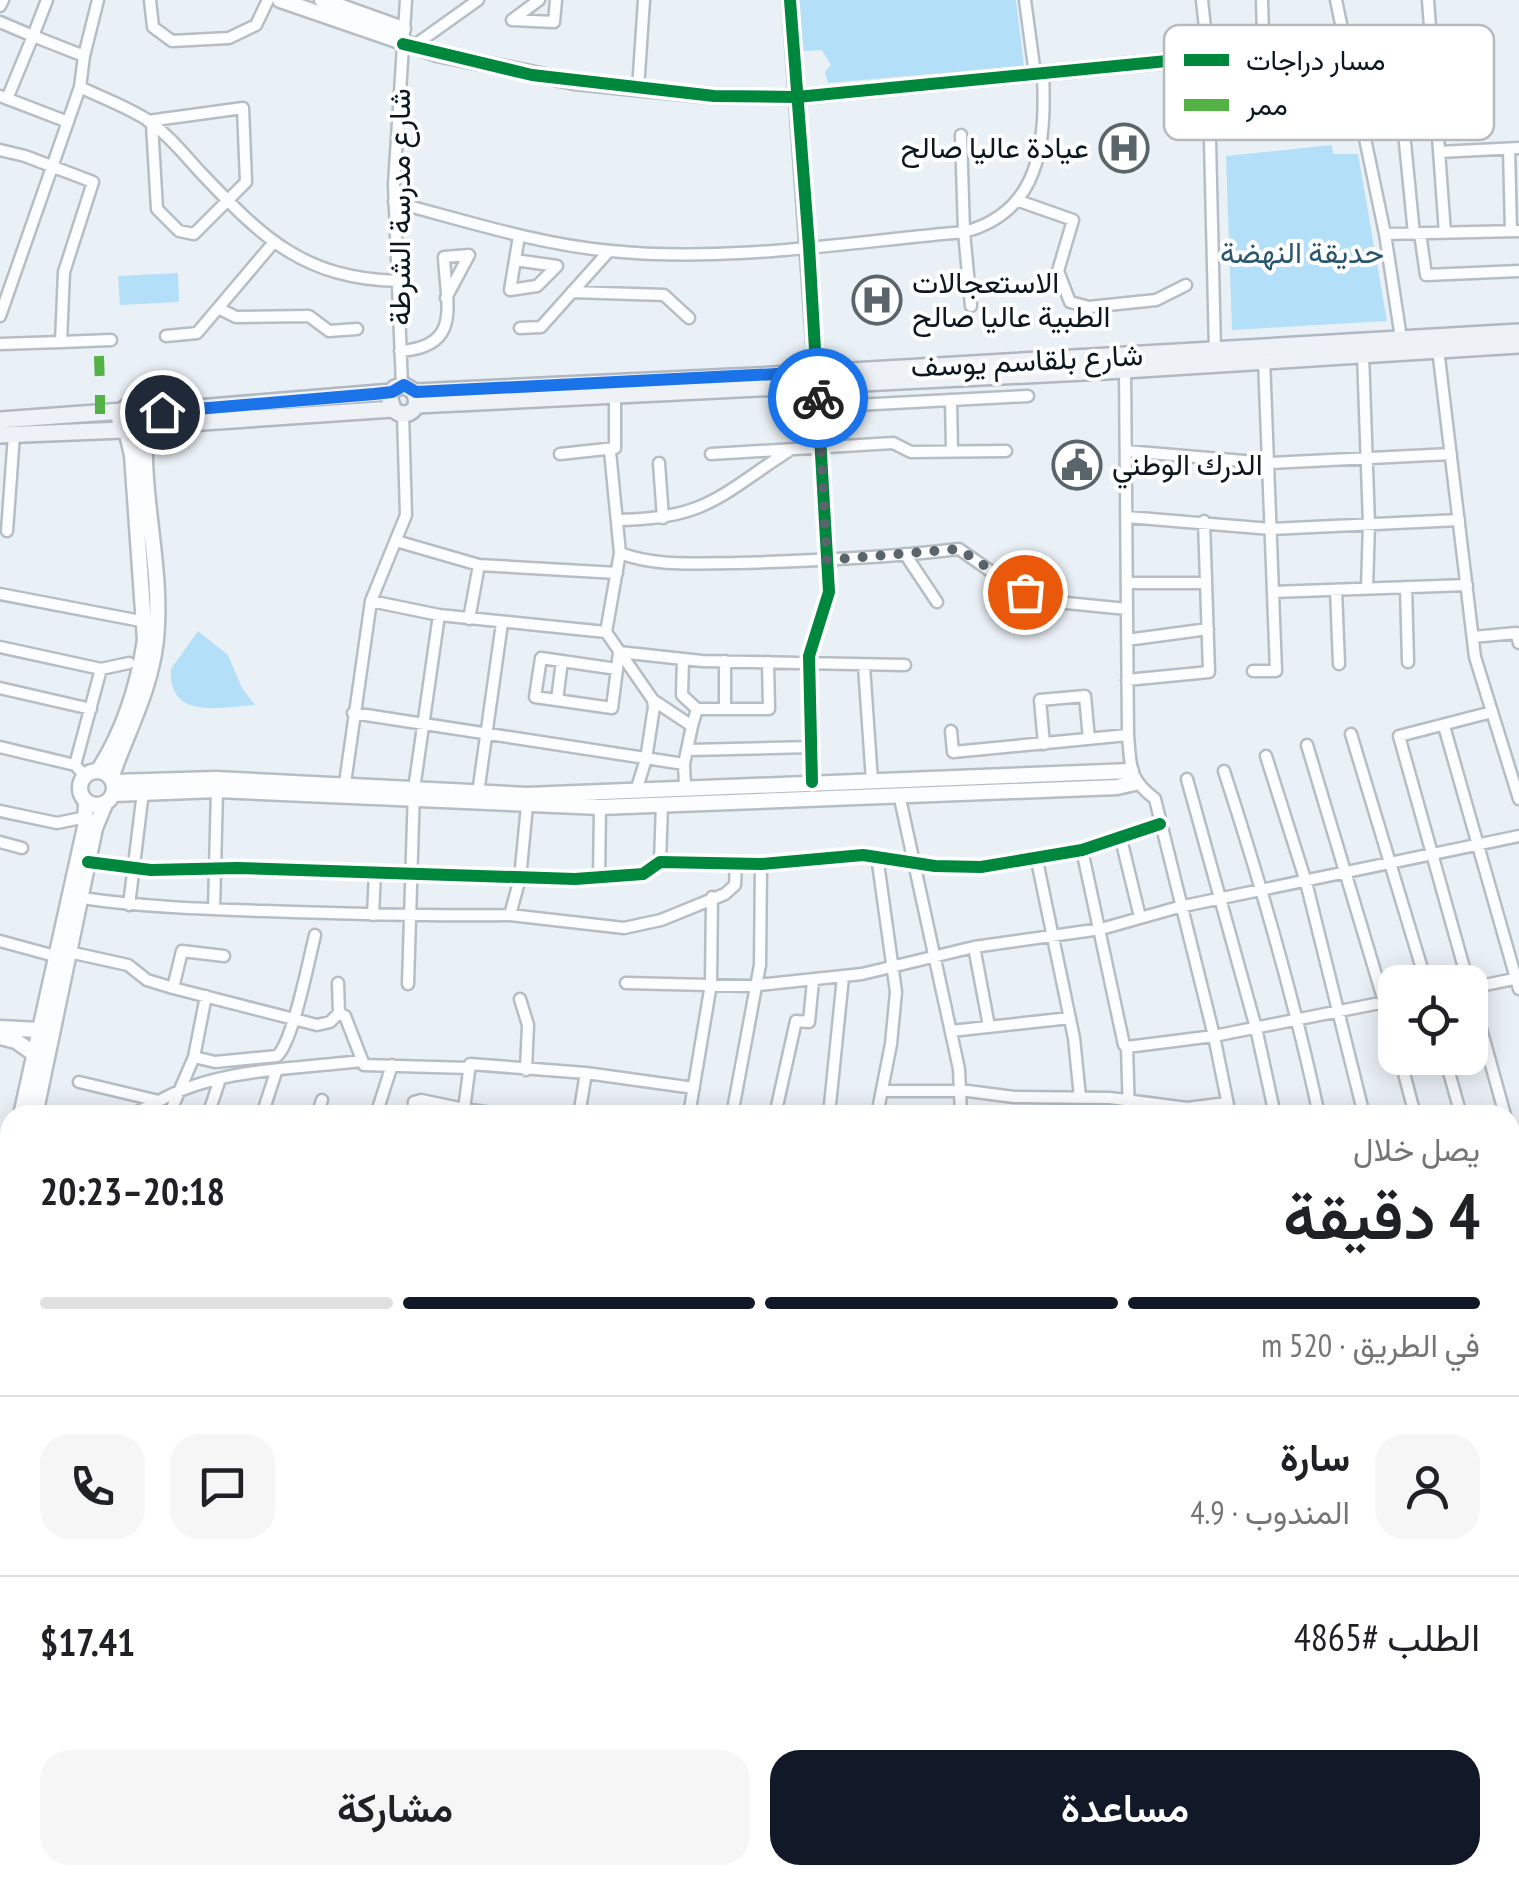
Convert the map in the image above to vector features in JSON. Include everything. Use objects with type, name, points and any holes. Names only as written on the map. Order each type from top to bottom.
[{"type":"main road","name":"شارع بلقاسم يوسف","points":[[147,431],[403,400],[615,395],[1216,350],[1519,332]]},
{"type":"main road","name":"شارع بلقاسم يوسف","points":[[149,412],[817,379],[1125,370],[1519,344]]},
{"type":"main road","points":[[0,420],[123,411],[137,404],[149,412],[147,431],[136,436],[125,432],[7,435]]},
{"type":"main road","points":[[123,411],[120,420],[125,432]]},
{"type":"street","points":[[47,0],[4,97],[68,122]]},
{"type":"street","points":[[0,316],[80,87],[98,0]]},
{"type":"street","points":[[150,0],[153,27],[172,41],[211,40],[246,31],[263,15],[268,0]]},
{"type":"street","points":[[280,0],[532,76],[714,96],[798,97],[1164,60]]},
{"type":"street","points":[[322,0],[406,40]]},
{"type":"street","name":"شارع مدرسة الشرطة","points":[[344,790],[371,601],[407,506],[394,202],[406,0]]},
{"type":"street","points":[[406,40],[478,0]]},
{"type":"street","points":[[539,0],[512,20],[554,22],[556,0]]},
{"type":"street","points":[[638,89],[644,0]]},
{"type":"street","points":[[790,0],[827,560],[828,602],[808,662],[812,782]]},
{"type":"street","points":[[394,202],[519,236],[609,251],[700,255],[964,232],[994,221],[1019,201],[1039,150],[1044,103],[1025,0]]},
{"type":"street","points":[[1202,0],[1205,25]]},
{"type":"street","points":[[1259,25],[1262,0]]},
{"type":"street","points":[[1336,0],[1342,25]]},
{"type":"street","points":[[1428,0],[1430,25]]},
{"type":"street","points":[[0,22],[84,56]]},
{"type":"street","points":[[80,87],[150,122],[226,199],[297,258],[357,278],[398,281]]},
{"type":"street","points":[[243,108],[248,175],[242,187],[194,234],[180,232],[161,214],[156,203],[150,122],[243,108]]},
{"type":"street","points":[[961,135],[971,306]]},
{"type":"street","points":[[1210,140],[1216,350]]},
{"type":"street","points":[[1366,140],[1401,338]]},
{"type":"street","points":[[1406,140],[1426,275],[1519,271]]},
{"type":"street","points":[[1438,140],[1445,233]]},
{"type":"street","points":[[1385,234],[1515,231],[1514,148],[1439,152]]},
{"type":"street","points":[[0,150],[93,182],[64,272],[61,342]]},
{"type":"street","points":[[1019,201],[1073,220],[1058,271],[1070,302],[1089,307],[1156,300],[1186,285]]},
{"type":"street","points":[[515,260],[557,266],[538,286],[510,290],[515,260],[519,236]]},
{"type":"street","points":[[166,336],[197,333],[274,242]]},
{"type":"street","points":[[520,328],[541,327],[609,251]]},
{"type":"street","points":[[572,292],[664,295],[689,318]]},
{"type":"street","points":[[400,352],[428,348],[442,337],[447,323],[446,298]]},
{"type":"street","points":[[218,308],[236,317],[309,316],[329,331],[357,329]]},
{"type":"street","points":[[0,344],[112,340]]},
{"type":"street","points":[[1438,349],[1475,657],[1519,799]]},
{"type":"street","points":[[1363,354],[1368,457],[1367,588]]},
{"type":"street","points":[[1253,671],[1276,671],[1264,359]]},
{"type":"street","points":[[1125,370],[1128,735],[1133,777],[1154,799],[1214,1036],[1227,1105]]},
{"type":"street","points":[[560,454],[610,450],[617,444],[615,395]]},
{"type":"street","points":[[818,407],[1028,396]]},
{"type":"street","points":[[950,400],[952,451]]},
{"type":"street","points":[[100,781],[141,708],[156,634],[144,472],[147,431]]},
{"type":"street","points":[[0,811],[57,823],[98,806],[100,781],[135,689],[146,622],[132,455],[125,432]]},
{"type":"street","points":[[7,435],[7,531]]},
{"type":"street","points":[[711,454],[894,444],[911,452],[1006,451]]},
{"type":"street","points":[[610,450],[620,554],[606,632],[654,700],[692,726]]},
{"type":"street","points":[[617,520],[662,518],[688,512],[727,495],[791,450]]},
{"type":"street","points":[[1126,451],[1268,463],[1451,454]]},
{"type":"street","points":[[659,463],[662,518]]},
{"type":"street","points":[[1126,517],[1270,529],[1459,520]]},
{"type":"street","points":[[1127,680],[1209,672],[1204,521]]},
{"type":"street","points":[[396,541],[478,565],[617,573]]},
{"type":"street","points":[[620,554],[686,564],[827,560],[959,549],[1006,582],[1046,601],[1127,609]]},
{"type":"street","points":[[905,554],[937,602]]},
{"type":"street","points":[[469,619],[478,565]]},
{"type":"street","points":[[1127,584],[1206,583]]},
{"type":"street","points":[[1273,592],[1467,584]]},
{"type":"street","points":[[1406,587],[1408,662]]},
{"type":"street","points":[[1336,590],[1339,664]]},
{"type":"street","points":[[0,594],[146,622]]},
{"type":"street","points":[[371,601],[439,616],[606,632]]},
{"type":"street","points":[[408,984],[414,795],[439,616]]},
{"type":"street","points":[[478,793],[502,623]]},
{"type":"street","points":[[1127,640],[1208,628]]},
{"type":"street","points":[[1473,637],[1516,633],[1519,643]]},
{"type":"street","points":[[0,647],[101,668],[129,662]]},
{"type":"street","points":[[620,652],[725,662],[905,665]]},
{"type":"street","points":[[617,669],[541,658],[535,697],[612,708],[620,652]]},
{"type":"street","points":[[682,659],[682,694],[696,709],[769,709],[768,662]]},
{"type":"street","points":[[557,700],[562,661]]},
{"type":"street","points":[[725,662],[725,709]]},
{"type":"street","points":[[864,666],[872,781]]},
{"type":"street","points":[[23,1105],[39,1030],[82,898],[97,822],[100,781],[92,708],[101,668]]},
{"type":"street","points":[[0,688],[92,708]]},
{"type":"street","points":[[1044,744],[1040,700],[1070,697],[1085,696],[1088,740]]},
{"type":"street","points":[[636,792],[646,758],[654,700]]},
{"type":"street","points":[[684,786],[684,764],[696,709]]},
{"type":"street","points":[[1463,965],[1399,736],[1492,712]]},
{"type":"street","points":[[353,713],[684,764]]},
{"type":"street","points":[[1444,726],[1518,982],[1488,984]]},
{"type":"street","points":[[952,730],[954,752],[1128,735]]},
{"type":"street","points":[[1351,734],[1421,965]]},
{"type":"street","points":[[1307,745],[1378,965]]},
{"type":"street","points":[[0,747],[142,792],[344,790]]},
{"type":"street","points":[[689,750],[811,747]]},
{"type":"street","points":[[1266,756],[1306,882],[1362,1105]]},
{"type":"street","points":[[1224,770],[1263,890],[1299,1020],[1317,1105]]},
{"type":"street","points":[[414,795],[636,792],[684,786],[812,782],[1133,777]]},
{"type":"street","points":[[36,1105],[86,810],[80,786],[100,781],[216,780],[527,806],[600,807],[899,794],[1133,777]]},
{"type":"street","points":[[1187,779],[1256,1028],[1273,1105]]},
{"type":"street","points":[[214,909],[217,790]]},
{"type":"street","points":[[128,905],[142,792]]},
{"type":"street","points":[[899,794],[951,1030],[961,1105]]},
{"type":"street","points":[[660,862],[662,804]]},
{"type":"street","points":[[510,915],[520,878],[527,806]]},
{"type":"street","points":[[599,879],[600,807]]},
{"type":"street","points":[[88,862],[134,869],[599,879],[643,874],[660,862],[761,864],[878,856],[914,863],[981,867],[1082,850],[1160,824]]},
{"type":"street","points":[[1120,835],[1140,916]]},
{"type":"street","points":[[626,983],[755,985],[843,977],[974,947],[1101,930],[1140,916],[1519,836]]},
{"type":"street","points":[[0,842],[22,848]]},
{"type":"street","points":[[1082,850],[1127,1048],[1130,1105]]},
{"type":"street","points":[[878,856],[896,992],[880,1105]]},
{"type":"street","points":[[1036,856],[1070,1018],[1080,1097]]},
{"type":"street","points":[[82,898],[128,905],[214,909],[409,916],[510,915],[624,928],[661,920],[725,894],[735,885],[736,864]]},
{"type":"street","points":[[734,1105],[760,965],[761,864]]},
{"type":"street","points":[[374,915],[375,872]]},
{"type":"street","points":[[691,1105],[712,984],[712,897]]},
{"type":"street","points":[[194,1057],[216,1062],[277,1056],[283,1050],[315,934]]},
{"type":"street","points":[[0,940],[128,965],[147,980],[324,1025],[339,1013]]},
{"type":"street","points":[[974,947],[989,1026]]},
{"type":"street","points":[[174,988],[182,951],[224,956]]},
{"type":"street","points":[[830,1105],[843,977]]},
{"type":"street","points":[[777,1105],[796,1021],[810,1022],[813,981]]},
{"type":"street","points":[[338,982],[339,1013],[347,1022],[364,1065],[468,1068]]},
{"type":"street","points":[[174,1105],[194,1057],[206,996]]},
{"type":"street","points":[[520,999],[528,1025],[526,1070]]},
{"type":"street","points":[[1127,1048],[1214,1036],[1378,1004]]},
{"type":"street","points":[[951,1030],[1070,1018]]},
{"type":"street","points":[[0,1028],[39,1030]]},
{"type":"street","points":[[0,1037],[33,1053]]},
{"type":"street","points":[[1488,1054],[1502,1105]]},
{"type":"street","points":[[149,1105],[182,1087],[220,1078],[361,1061]]},
{"type":"street","points":[[465,1105],[470,1064],[586,1073],[694,1088]]},
{"type":"street","points":[[379,1105],[392,1065]]},
{"type":"street","points":[[265,1105],[276,1072]]},
{"type":"street","points":[[581,1105],[586,1073]]},
{"type":"street","points":[[1404,1075],[1412,1105]]},
{"type":"street","points":[[1450,1075],[1458,1105]]},
{"type":"street","points":[[211,1105],[220,1078]]},
{"type":"street","points":[[79,1082],[158,1100]]},
{"type":"street","points":[[882,1092],[962,1091],[1166,1105]]},
{"type":"street","points":[[321,1105],[322,1100]]},
{"type":"street","points":[[414,1105],[420,1100],[438,1105]]},
{"type":"green space","points":[[799,0],[1016,0],[1024,66],[828,83],[825,72],[831,65],[822,50],[803,51]]},
{"type":"green space","name":"حديقة النهضة","points":[[1332,145],[1333,154],[1358,154],[1387,321],[1232,330],[1226,156]]},
{"type":"green space","points":[[178,273],[179,302],[120,305],[118,276]]},
{"type":"green space","points":[[198,631],[228,655],[242,688],[255,705],[199,707],[178,697],[172,686],[171,669]]},
{"type":"marked path","points":[[99,356],[100,386]]},
{"type":"marked path","points":[[100,395],[100,414]]},
{"type":"cycle path","points":[[790,0],[829,592],[809,656],[812,782]]},
{"type":"cycle path","points":[[403,44],[532,75],[714,96],[797,97],[1164,61]]},
{"type":"cycle path","points":[[88,862],[151,870],[237,868],[575,879],[643,874],[660,862],[761,864],[863,855],[935,866],[981,867],[1082,850],[1160,824]]},
{"type":"way so far","points":[[818,398],[827,560],[959,549],[1025,592]]},
{"type":"place","name":"عيادة عاليا صالح","points":[[1124,148]]},
{"type":"place","name":"الاستعجالات الطبية عاليا صالح","points":[[877,300]]},
{"type":"place","name":"الدرك الوطني","points":[[1077,465]]},
{"type":"route","points":[[162,412],[392,392],[404,385],[416,392],[816,372],[818,398]]}]
